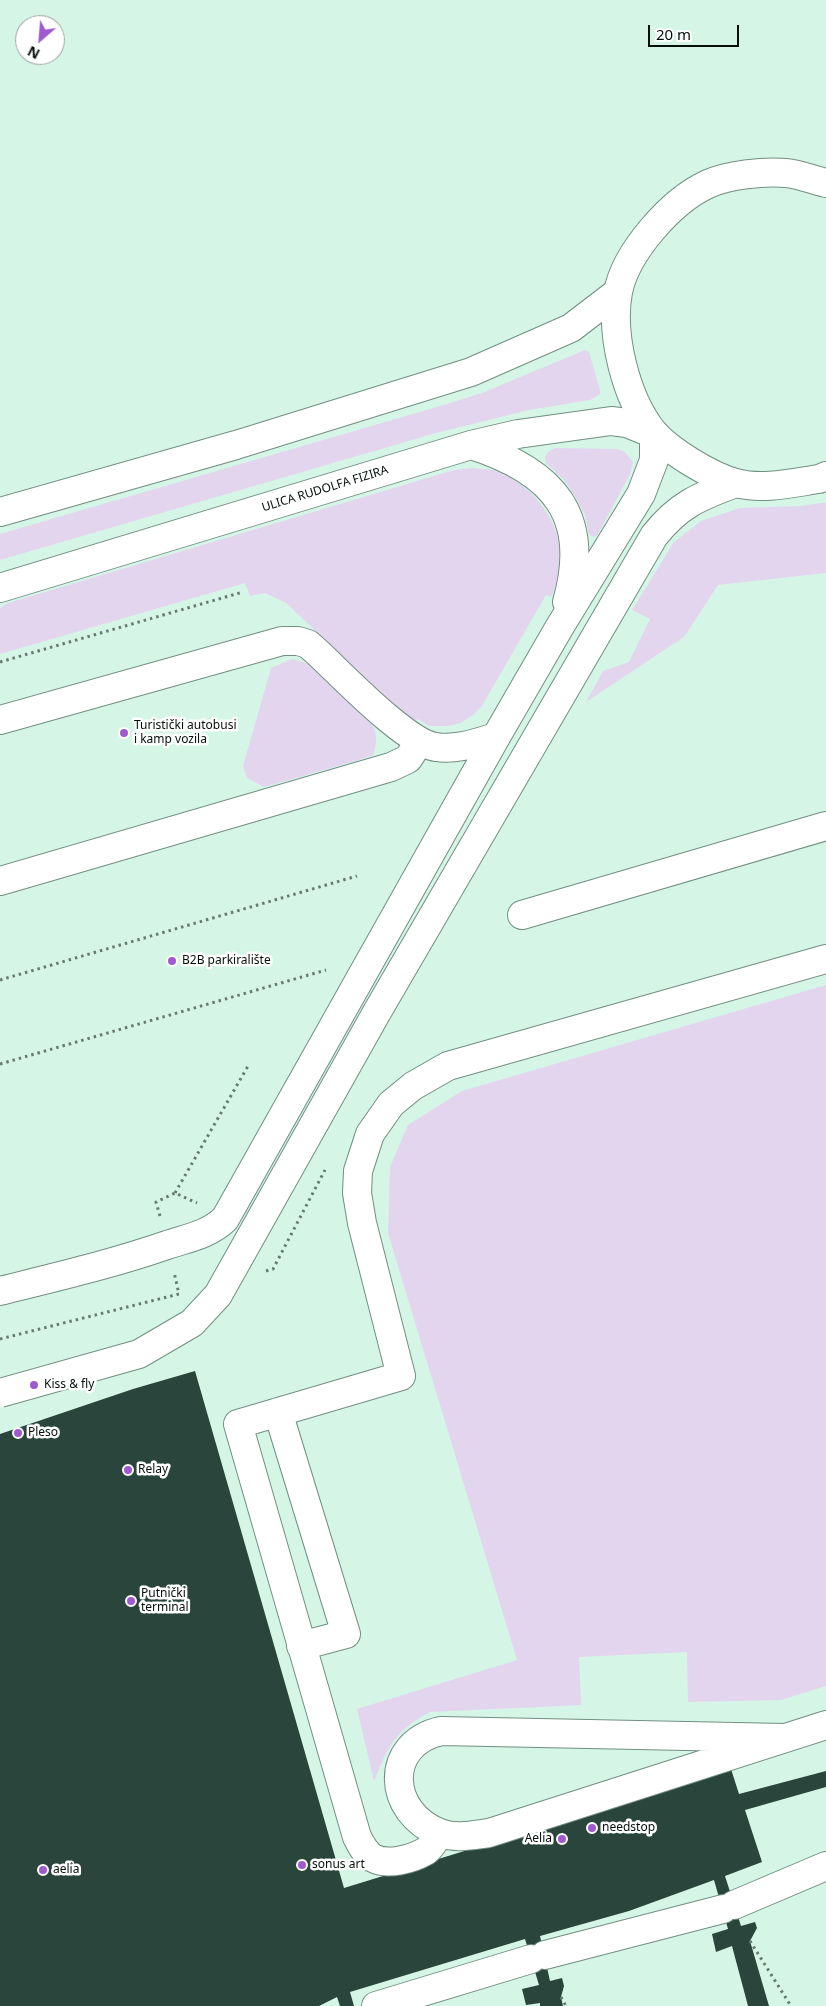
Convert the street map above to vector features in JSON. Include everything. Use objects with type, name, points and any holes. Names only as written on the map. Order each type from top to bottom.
[{"type":"street","name":"ULICA RUDOLFA FIZIRA","points":[[654,434],[635,403],[620,357],[616,325],[618,292],[630,259],[650,231],[677,205],[708,184],[745,174],[787,173],[826,183]]},
{"type":"street","points":[[0,512],[236,445],[471,372],[571,328],[618,292]]},
{"type":"street","name":"ULICA RUDOLFA FIZIRA","points":[[0,588],[471,445],[518,434],[612,421],[627,423],[654,434],[692,463],[736,483],[763,486],[824,480]]},
{"type":"street","points":[[0,1291],[148,1252],[200,1236],[215,1228],[225,1219],[496,737],[559,628],[642,494],[654,460],[654,434]]},
{"type":"street","points":[[471,445],[492,452],[531,472],[549,489],[568,515],[574,533],[575,565],[573,582],[559,628]]},
{"type":"street","points":[[0,1393],[139,1354],[192,1323],[218,1295],[377,1012],[654,536],[665,522],[697,498],[736,483]]},
{"type":"street","points":[[0,720],[238,652],[290,640],[308,644],[397,726],[419,742],[434,747],[453,748],[496,737]]},
{"type":"street","points":[[0,881],[391,767],[408,759],[419,742]]},
{"type":"street","points":[[522,915],[826,826]]},
{"type":"street","points":[[440,1833],[427,1851],[404,1860],[390,1862],[374,1858],[364,1849],[356,1837],[238,1424],[401,1376],[362,1224],[357,1193],[358,1171],[370,1134],[391,1104],[413,1086],[448,1066],[826,959]]},
{"type":"street","points":[[278,1412],[346,1634],[301,1646]]},
{"type":"street","points":[[785,1738],[442,1731],[423,1738],[409,1751],[401,1766],[398,1778],[400,1792],[410,1811],[424,1824],[440,1833],[461,1837],[489,1833],[826,1725]]},
{"type":"street","points":[[376,2006],[538,1957],[728,1907],[826,1866]]},
{"type":"path","points":[[0,662],[244,592]]},
{"type":"path","points":[[0,980],[356,876]]},
{"type":"path","points":[[0,1064],[326,970]]},
{"type":"path","points":[[156,1202],[175,1193],[248,1066]]},
{"type":"path","points":[[175,1193],[200,1204]]},
{"type":"path","points":[[0,1339],[179,1294],[174,1269]]},
{"type":"path","points":[[750,1941],[791,2006]]},
{"type":"path","points":[[560,1997],[566,2006]]},
{"type":"shaded area","points":[[585,350],[589,352],[600,390],[600,394],[590,400],[529,410],[436,433],[0,560],[0,534],[482,393]]},
{"type":"shaded area","points":[[555,448],[617,449],[625,452],[633,462],[630,474],[597,536],[593,537],[589,534],[585,515],[575,496],[564,480],[546,463],[545,457],[548,452]]},
{"type":"shaded area","points":[[473,468],[499,471],[532,494],[548,514],[554,526],[558,537],[561,562],[558,578],[551,597],[546,595],[482,706],[461,723],[448,726],[429,726],[418,719],[413,723],[286,603],[265,593],[250,596],[245,583],[0,654],[0,608],[8,603],[454,470]]},
{"type":"shaded area","points":[[826,503],[826,573],[718,585],[684,637],[586,702],[603,671],[629,662],[650,619],[632,610],[674,542],[701,521],[740,508],[800,506]]},
{"type":"shaded area","points":[[292,659],[309,664],[371,722],[376,734],[376,746],[373,755],[264,787],[247,778],[243,766],[271,668]]},
{"type":"shaded area","points":[[826,985],[826,1686],[781,1700],[688,1702],[687,1652],[579,1657],[581,1705],[430,1712],[409,1725],[394,1740],[374,1781],[357,1709],[517,1660],[388,1233],[390,1167],[408,1125],[462,1091]]},
{"type":"building","name":"Putnički terminal","points":[[195,1371],[344,1888],[731,1769],[739,1794],[826,1771],[826,1787],[745,1810],[762,1862],[725,1876],[741,1926],[755,1922],[757,1928],[750,1941],[769,2006],[748,2006],[732,1946],[716,1952],[712,1934],[728,1929],[714,1880],[629,1911],[540,1936],[550,1981],[562,1978],[564,1986],[561,1997],[563,2006],[540,2006],[540,2003],[526,2005],[522,1989],[539,1985],[525,1939],[350,1992],[354,2006],[340,2006],[337,1997],[319,2006],[0,2006],[0,1434],[133,1389]]},
{"type":"place","name":"Turistički autobusi i kamp vozila","points":[[124,733]]},
{"type":"place","name":"B2B parkiralište","points":[[172,961]]},
{"type":"place","name":"Kiss & fly","points":[[34,1385]]},
{"type":"place","name":"Pleso","points":[[18,1433]]},
{"type":"place","name":"Relay","points":[[128,1470]]},
{"type":"place","name":"Putnički terminal","points":[[131,1601]]},
{"type":"place","name":"needstop","points":[[592,1828]]},
{"type":"place","name":"Aelia","points":[[562,1839]]},
{"type":"place","name":"sonus art","points":[[302,1865]]},
{"type":"place","name":"aelia","points":[[43,1870]]}]
